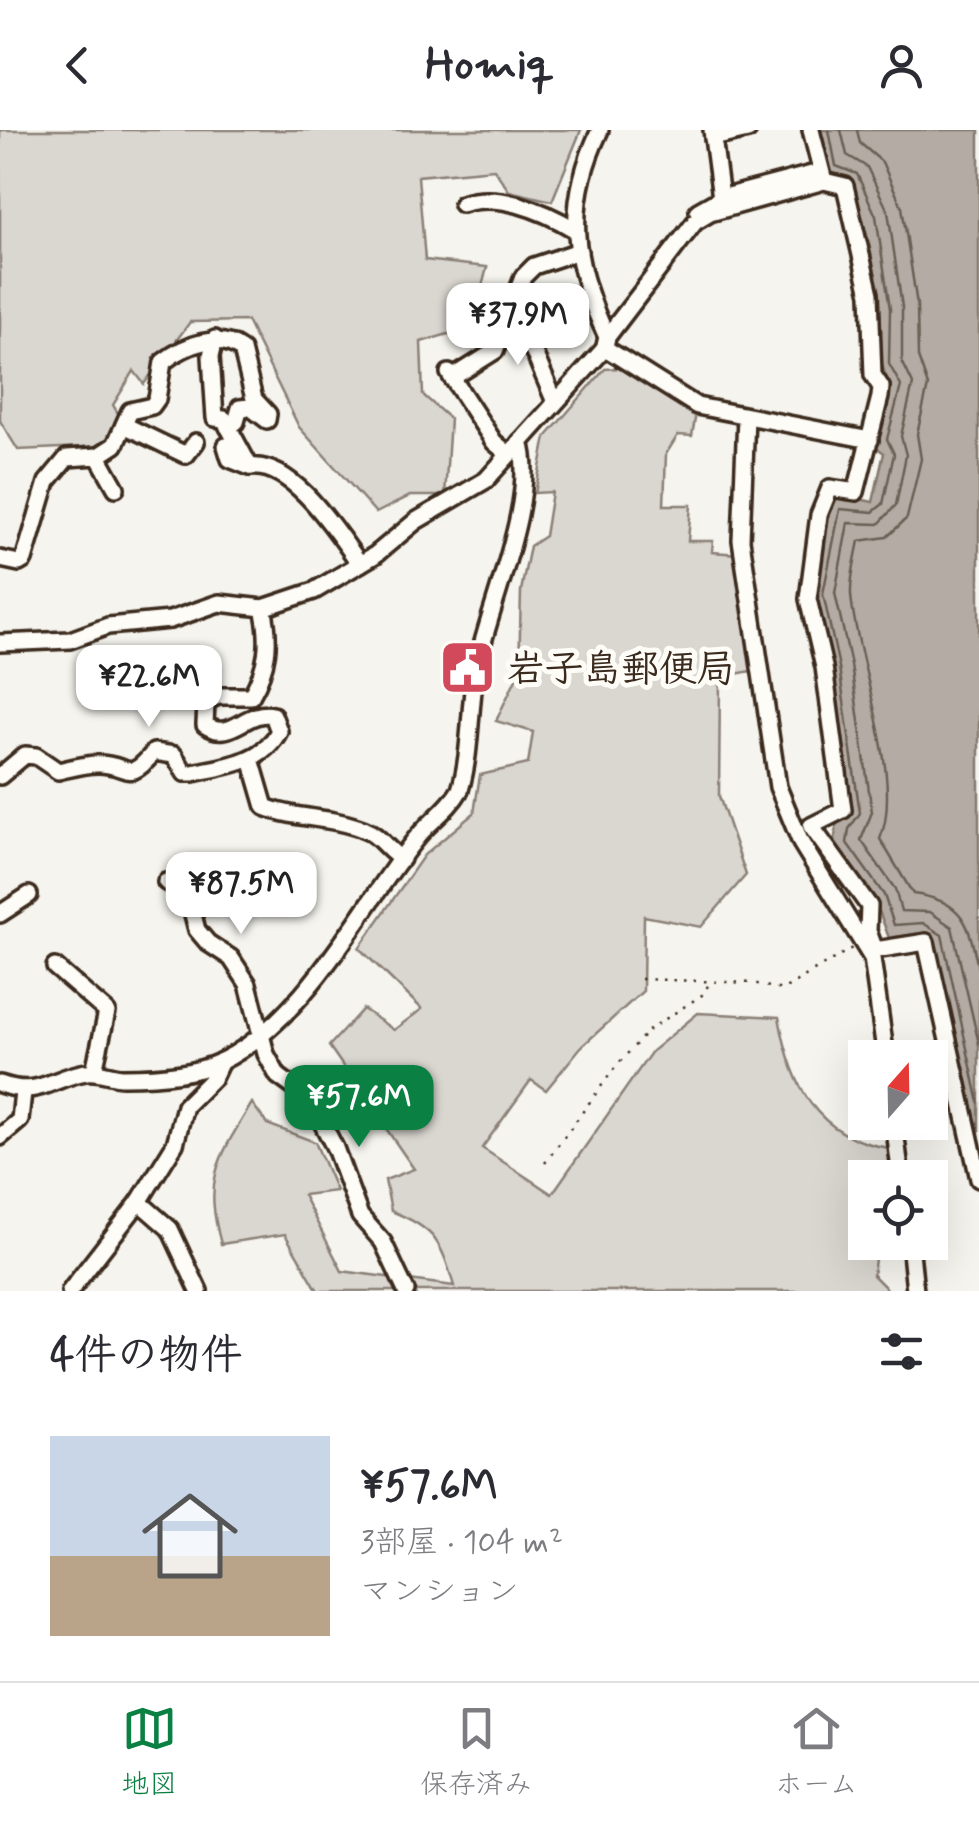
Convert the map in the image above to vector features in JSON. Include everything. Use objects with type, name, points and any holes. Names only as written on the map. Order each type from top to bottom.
[{"type":"street","points":[[600,130],[587,157],[574,230],[585,284],[606,343],[685,400],[746,418],[870,440]]},
{"type":"street","points":[[721,198],[713,134],[748,130]]},
{"type":"street","points":[[811,130],[822,176]]},
{"type":"street","points":[[694,222],[710,213],[822,176]]},
{"type":"street","points":[[0,641],[70,640],[108,626],[170,620],[218,603],[263,608],[314,591],[360,564],[416,521],[486,480],[606,343],[694,222],[699,208],[721,198],[822,176],[845,186],[867,276],[873,318],[873,374],[881,387],[856,492],[830,488],[819,515],[808,599],[824,667],[843,810],[810,826],[869,906],[868,931],[875,950],[926,942],[979,1179]]},
{"type":"street","points":[[462,204],[491,199],[546,212],[574,230]]},
{"type":"street","points":[[507,454],[494,442],[450,374],[495,351],[524,277],[534,266],[579,251]]},
{"type":"street","points":[[509,314],[524,329],[555,402]]},
{"type":"street","points":[[215,340],[211,356],[212,430],[250,467]]},
{"type":"street","points":[[0,559],[18,563],[24,560],[48,482],[60,463],[78,455],[98,456],[115,445],[130,411],[152,406],[158,399],[163,362],[188,346],[215,340],[242,350],[254,399],[268,414],[267,420],[250,407],[240,408],[236,422],[212,430],[186,455],[124,425]]},
{"type":"street","points":[[746,418],[742,458],[744,572],[778,787],[801,843],[872,958],[883,1040]]},
{"type":"street","points":[[0,1084],[23,1092],[94,1071],[120,1077],[176,1074],[220,1062],[284,1013],[328,963],[414,840],[451,805],[464,775],[476,671],[517,521],[524,453],[520,442]]},
{"type":"street","points":[[226,446],[230,459],[250,467],[260,466],[300,490],[360,564]]},
{"type":"street","points":[[98,456],[116,488]]},
{"type":"street","points":[[0,776],[25,755],[36,756],[58,771],[97,764],[125,773],[143,766],[154,752],[174,755],[185,773],[251,758],[274,742],[279,731],[273,715],[256,714],[227,732],[205,725],[203,716],[206,702],[218,696],[251,696],[260,681],[267,657],[263,608]]},
{"type":"street","points":[[251,758],[265,808],[288,816],[314,816],[370,830],[402,859]]},
{"type":"street","points":[[166,882],[188,895],[197,930],[208,944],[231,958],[248,984],[260,1032],[278,1076],[310,1099],[335,1148],[360,1216],[382,1242],[406,1291]]},
{"type":"street","points":[[0,914],[29,895]]},
{"type":"street","points":[[55,967],[107,1012],[94,1071]]},
{"type":"street","points":[[70,1291],[139,1202],[175,1144],[186,1106],[213,1078],[220,1062]]},
{"type":"street","points":[[0,1138],[20,1120],[23,1092]]},
{"type":"street","points":[[139,1202],[170,1229],[199,1291]]},
{"type":"street","points":[[912,1260],[915,1291]]},
{"type":"path","points":[[641,980],[792,988],[863,940]]},
{"type":"path","points":[[545,1163],[617,1065],[650,1029],[706,992],[708,982]]},
{"type":"shaded area","points":[[0,130],[581,130],[552,201],[509,191],[494,169],[418,176],[425,260],[487,267],[472,327],[421,342],[423,395],[450,419],[445,496],[410,496],[376,513],[299,427],[247,321],[190,322],[144,384],[134,371],[113,405],[122,420],[104,446],[18,450],[0,421]]},
{"type":"shaded area","points":[[634,367],[697,407],[692,436],[678,435],[666,454],[664,505],[691,505],[688,541],[713,541],[712,552],[739,554],[756,670],[720,677],[719,796],[746,875],[701,927],[644,916],[643,991],[581,1047],[546,1090],[531,1080],[482,1148],[552,1194],[652,1051],[698,1013],[779,1017],[791,1064],[811,1104],[848,1135],[848,1140],[889,1148],[891,1160],[848,1160],[848,1260],[875,1260],[873,1275],[889,1291],[318,1291],[285,1234],[221,1244],[213,1202],[217,1170],[252,1103],[267,1124],[315,1142],[336,1191],[303,1195],[342,1271],[454,1286],[434,1238],[418,1224],[391,1211],[385,1180],[414,1169],[329,1046],[363,1009],[394,1030],[422,1009],[359,948],[424,855],[474,813],[480,775],[528,764],[533,732],[496,721],[519,672],[521,591],[530,546],[545,536],[552,492],[535,493],[546,437],[605,369]]},
{"type":"water","points":[[818,130],[979,130],[979,1151],[933,939],[922,933],[889,938],[875,900],[834,845],[837,821],[850,816],[843,753],[812,594],[824,524],[835,494],[873,502],[884,453],[875,446],[891,385],[881,359],[880,310],[865,228],[849,180],[828,177]]},
{"type":"place","name":"岩子島郵便局","points":[[468,668]]}]
